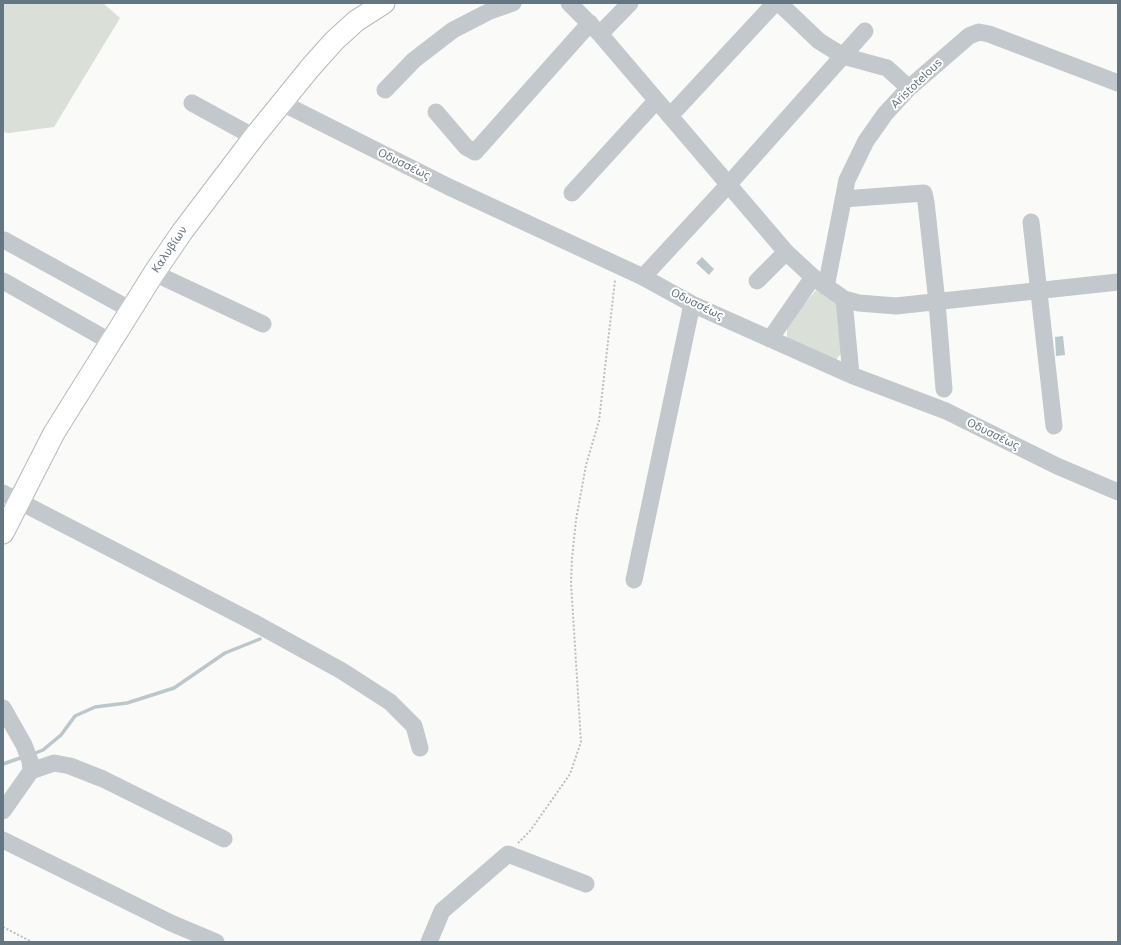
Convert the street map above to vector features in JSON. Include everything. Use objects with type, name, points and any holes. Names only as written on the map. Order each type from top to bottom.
[{"type":"main road","name":"Καλυβίων","points":[[3,532],[11,498],[54,433],[154,273],[205,201],[254,137],[334,41],[356,21],[379,4]]},
{"type":"street","points":[[385,90],[414,60],[453,30],[490,11],[513,3]]},
{"type":"street","points":[[569,3],[595,28],[786,252],[820,282],[844,298],[859,303],[896,306],[1118,282]]},
{"type":"street","points":[[436,112],[466,147],[475,152],[595,28],[630,3]]},
{"type":"street","points":[[670,116],[775,3]]},
{"type":"street","points":[[779,3],[819,41],[844,56],[887,68],[909,88]]},
{"type":"street","points":[[642,277],[729,184],[866,31]]},
{"type":"street","name":"Aristotelous","points":[[820,282],[847,180],[866,141],[885,114],[909,88],[969,36],[979,32],[989,34],[1118,83]]},
{"type":"street","points":[[572,192],[656,100]]},
{"type":"street","points":[[192,103],[254,137]]},
{"type":"street","name":"Οδυσσέως","points":[[282,103],[441,183],[642,277],[692,304],[851,375],[946,411],[1057,466],[1118,492]]},
{"type":"street","points":[[843,199],[924,193],[937,302],[944,389]]},
{"type":"street","points":[[1031,222],[1054,426]]},
{"type":"street","points":[[4,240],[131,310]]},
{"type":"street","points":[[757,281],[786,252]]},
{"type":"street","points":[[154,273],[263,324]]},
{"type":"street","points":[[3,281],[111,342]]},
{"type":"street","points":[[770,339],[820,282]]},
{"type":"street","points":[[844,298],[851,375]]},
{"type":"street","points":[[634,580],[692,304]]},
{"type":"street","points":[[11,498],[253,622],[342,671],[390,702],[414,726],[420,748]]},
{"type":"street","points":[[3,708],[24,745],[30,766],[3,811]]},
{"type":"street","points":[[30,766],[54,763],[70,766],[103,779],[224,839]]},
{"type":"street","points":[[3,840],[171,923],[216,942]]},
{"type":"street","points":[[429,942],[442,911],[508,854],[586,884]]},
{"type":"path","points":[[508,854],[530,831],[570,774],[581,742],[571,583],[572,558],[576,520],[586,465],[598,421],[617,266]]},
{"type":"path","points":[[3,927],[32,942]]},
{"type":"shaded area","points":[[3,3],[103,3],[120,18],[54,127],[9,133],[3,132]]},
{"type":"shaded area","points":[[702,257],[714,269],[709,275],[696,263]]},
{"type":"shaded area","points":[[817,289],[838,304],[844,350],[834,362],[787,340],[787,323]]},
{"type":"shaded area","points":[[1063,336],[1065,355],[1056,356],[1055,337]]},
{"type":"waterway","points":[[33,754],[43,750],[61,735],[75,716],[95,707],[127,703],[174,688],[225,653],[260,639]]},
{"type":"waterway","points":[[3,764],[23,757]]}]
